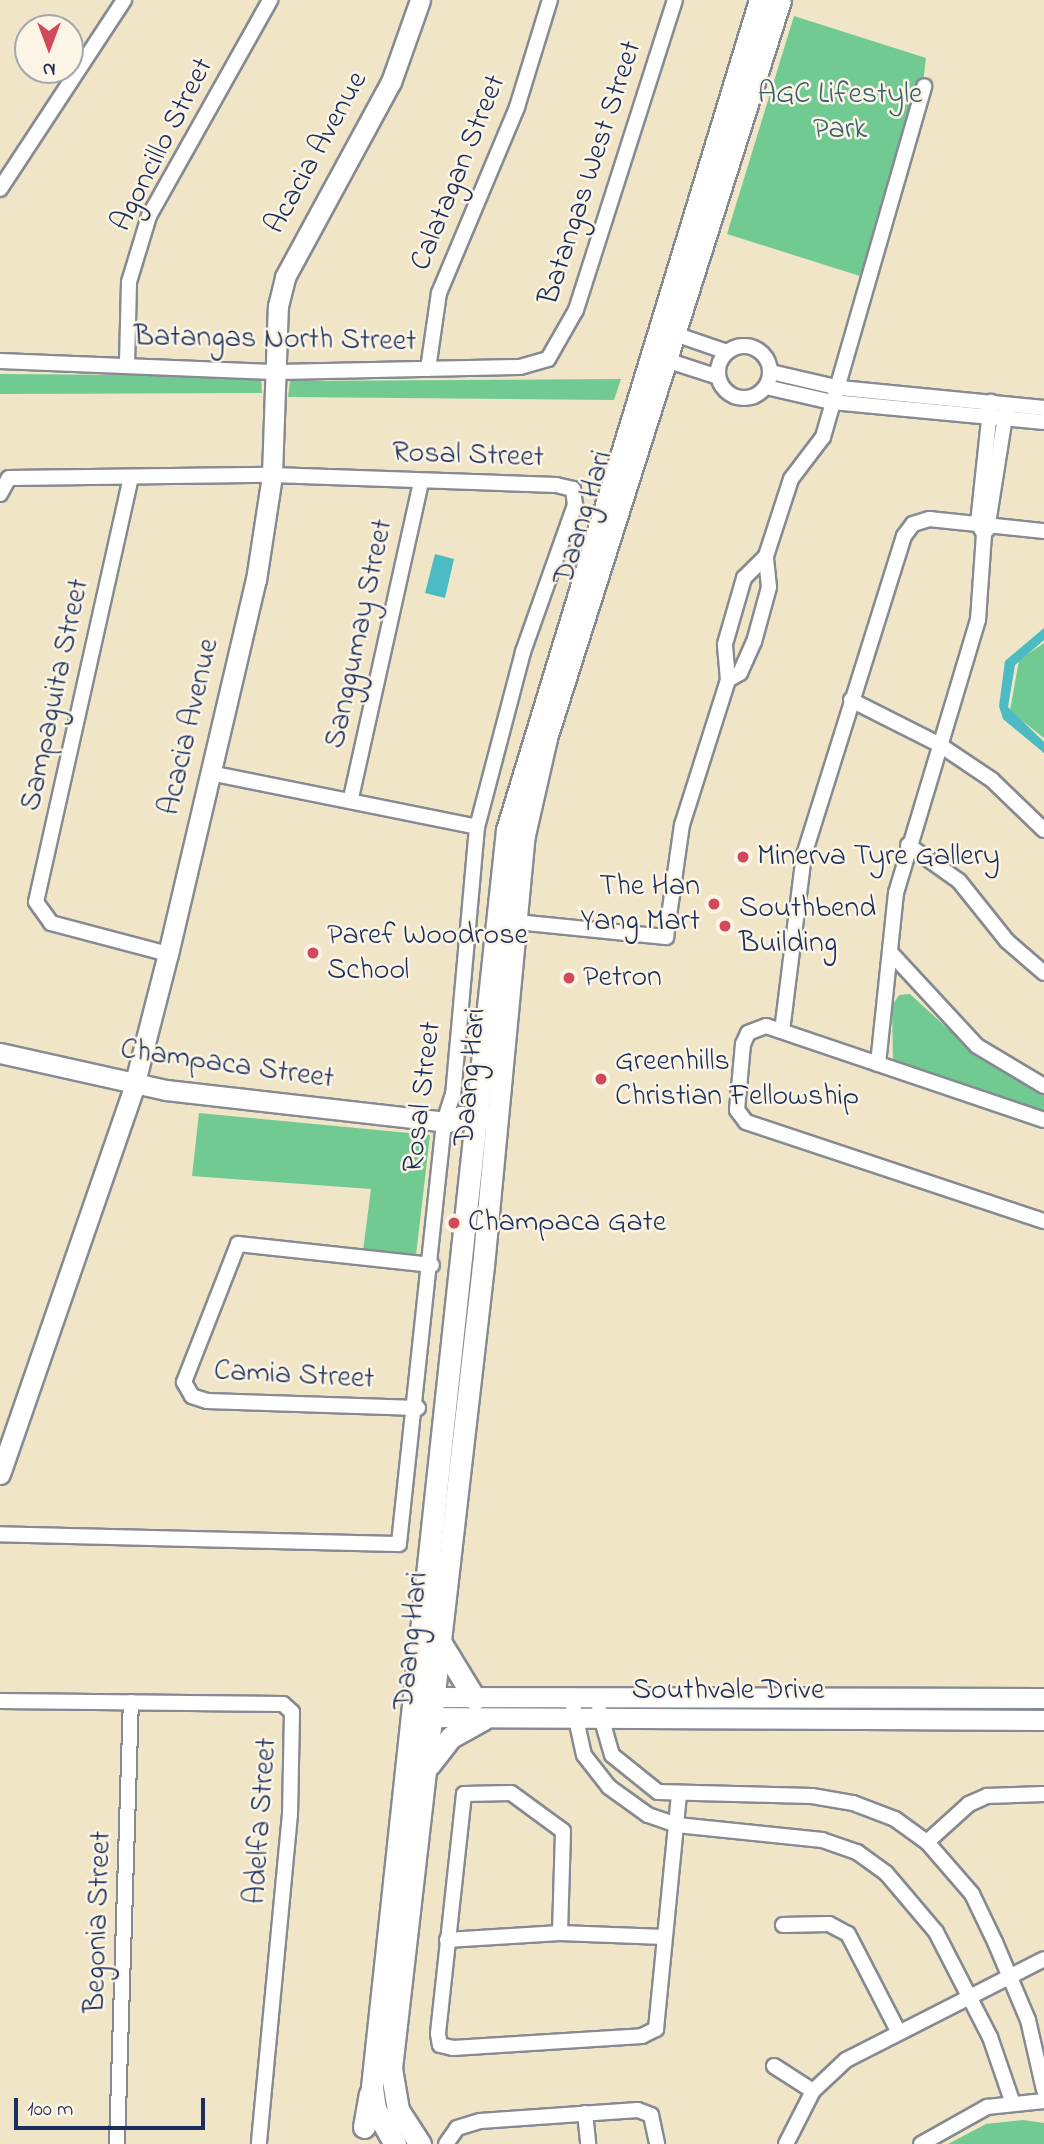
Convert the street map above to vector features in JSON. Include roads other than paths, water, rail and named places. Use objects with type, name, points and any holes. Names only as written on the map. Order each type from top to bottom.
[{"type":"main road","name":"Daang Hari","points":[[666,331],[760,0]]},
{"type":"main road","name":"Daang Hari","points":[[383,2068],[425,1708],[469,1124],[509,818],[657,357],[780,0]]},
{"type":"main road","name":"Daang Hari","points":[[383,2068],[428,1767],[425,1708],[441,1643],[469,1124],[516,922],[531,790],[657,357]]},
{"type":"main road","points":[[441,1643],[475,1699]]},
{"type":"main road","points":[[428,1767],[451,1737],[484,1719]]},
{"type":"main road","points":[[383,2068],[395,2099],[420,2144]]},
{"type":"main road","points":[[380,2131],[383,2068]]},
{"type":"street","points":[[0,189],[124,0]]},
{"type":"street","name":"Agoncillo Street","points":[[127,364],[129,282],[149,216],[270,0]]},
{"type":"street","name":"Acacia Avenue","points":[[0,1474],[134,1086],[168,954],[256,580],[272,475],[279,372],[278,306],[285,276],[391,82],[420,0]]},
{"type":"street","name":"Calatagan Street","points":[[428,369],[439,293],[512,120],[550,0]]},
{"type":"street","name":"Batangas West Street","points":[[548,359],[576,310],[675,0]]},
{"type":"street","points":[[728,680],[748,658],[769,587],[766,556],[791,479],[823,437],[924,86]]},
{"type":"street","points":[[657,357],[718,377],[735,396],[752,397],[766,387],[771,372],[766,356],[751,346],[727,352],[666,331]]},
{"type":"street","points":[[718,377],[727,352]]},
{"type":"street","name":"Batangas North Street","points":[[0,361],[279,372],[520,367],[548,359]]},
{"type":"street","points":[[771,372],[834,395]]},
{"type":"street","points":[[766,387],[1006,411],[1044,422]]},
{"type":"street","points":[[1006,411],[1044,408]]},
{"type":"street","points":[[878,1064],[890,952],[908,845],[974,638],[985,527],[990,409]]},
{"type":"street","points":[[985,527],[1006,411]]},
{"type":"street","name":"Rosal Street","points":[[0,494],[9,478],[272,475],[573,489],[575,505],[523,652],[477,827],[453,1094],[469,1124],[432,1265],[418,1408],[399,1544],[0,1534]]},
{"type":"street","name":"Sampaguita Street","points":[[131,477],[36,902],[51,923],[168,954]]},
{"type":"street","name":"Sanggumay Street","points":[[351,798],[421,482]]},
{"type":"street","points":[[782,1031],[804,855],[851,700],[908,528],[929,519],[985,527],[1044,531]]},
{"type":"street","points":[[516,922],[666,937],[682,825],[728,680],[724,644],[744,579],[766,556]]},
{"type":"street","points":[[733,615],[751,605],[759,622]]},
{"type":"street","points":[[733,615],[742,632],[759,622]]},
{"type":"street","points":[[851,700],[940,745],[1002,788],[1044,830]]},
{"type":"street","points":[[210,773],[351,798],[477,827]]},
{"type":"street","points":[[908,845],[960,881],[1007,941],[1044,973]]},
{"type":"street","points":[[890,952],[977,1046],[1044,1086]]},
{"type":"street","points":[[1044,1120],[766,1026],[748,1033],[737,1102],[746,1122],[1044,1220]]},
{"type":"street","name":"Champaca Street","points":[[0,1053],[134,1086],[469,1124]]},
{"type":"street","name":"Camia Street","points":[[418,1408],[207,1401],[192,1396],[184,1382],[238,1244],[432,1265]]},
{"type":"street","name":"Southvale Drive","points":[[599,1711],[1044,1698]]},
{"type":"street","name":"Southvale Drive","points":[[425,1708],[475,1699],[572,1711]]},
{"type":"street","name":"Adelfa Street","points":[[0,1701],[283,1704],[295,1718],[260,2144]]},
{"type":"street","name":"Begonia Street","points":[[117,2144],[131,1702]]},
{"type":"street","name":"Southvale Drive","points":[[425,1708],[484,1719],[599,1711],[1044,1720]]},
{"type":"street","points":[[572,1711],[584,1755],[610,1787],[648,1815],[677,1825],[822,1840],[857,1852],[915,1901],[970,1995],[1013,2101]]},
{"type":"street","points":[[599,1711],[625,1771],[641,1785],[679,1796],[784,1794],[843,1801],[874,1809],[927,1842],[972,1894],[1010,1976],[1044,2090]]},
{"type":"street","points":[[560,1933],[564,1831],[511,1793],[485,1789],[464,1794],[438,2034],[440,2045],[453,2049],[651,2034],[679,1796]]},
{"type":"street","points":[[927,1842],[969,1804],[987,1796],[1044,1794]]},
{"type":"street","points":[[783,1925],[828,1924],[848,1934],[897,2029]]},
{"type":"street","points":[[447,1940],[560,1933],[664,1937]]},
{"type":"street","points":[[786,2144],[813,2091],[897,2029],[1044,1959]]},
{"type":"street","points":[[774,2066],[813,2091]]},
{"type":"street","points":[[380,2131],[395,2099]]},
{"type":"street","points":[[380,2131],[395,2099]]},
{"type":"street","points":[[920,2144],[987,2107],[1013,2101],[1044,2101]]},
{"type":"street","points":[[446,2144],[452,2132],[473,2122],[645,2111],[655,2123],[657,2144]]},
{"type":"street","points":[[585,2113],[588,2144]]},
{"type":"water","points":[[435,554],[454,559],[445,598],[425,593]]},
{"type":"water","points":[[1044,628],[1044,640],[1015,665],[1008,707],[1044,742],[1044,753],[1003,719],[999,706],[1005,661]]},
{"type":"place","name":"Minerva Tyre Gallery","points":[[743,857]]},
{"type":"place","name":"The Han Yang Mart","points":[[714,904]]},
{"type":"place","name":"Southbend Building","points":[[725,926]]},
{"type":"place","name":"Paref Woodrose School","points":[[313,953]]},
{"type":"place","name":"Petron","points":[[569,978]]},
{"type":"place","name":"Greenhills Christian Fellowship","points":[[601,1079]]},
{"type":"place","name":"Champaca Gate","points":[[454,1223]]},
{"type":"park label","name":"AGC Lifestyle Park","points":[[840,112]]}]
